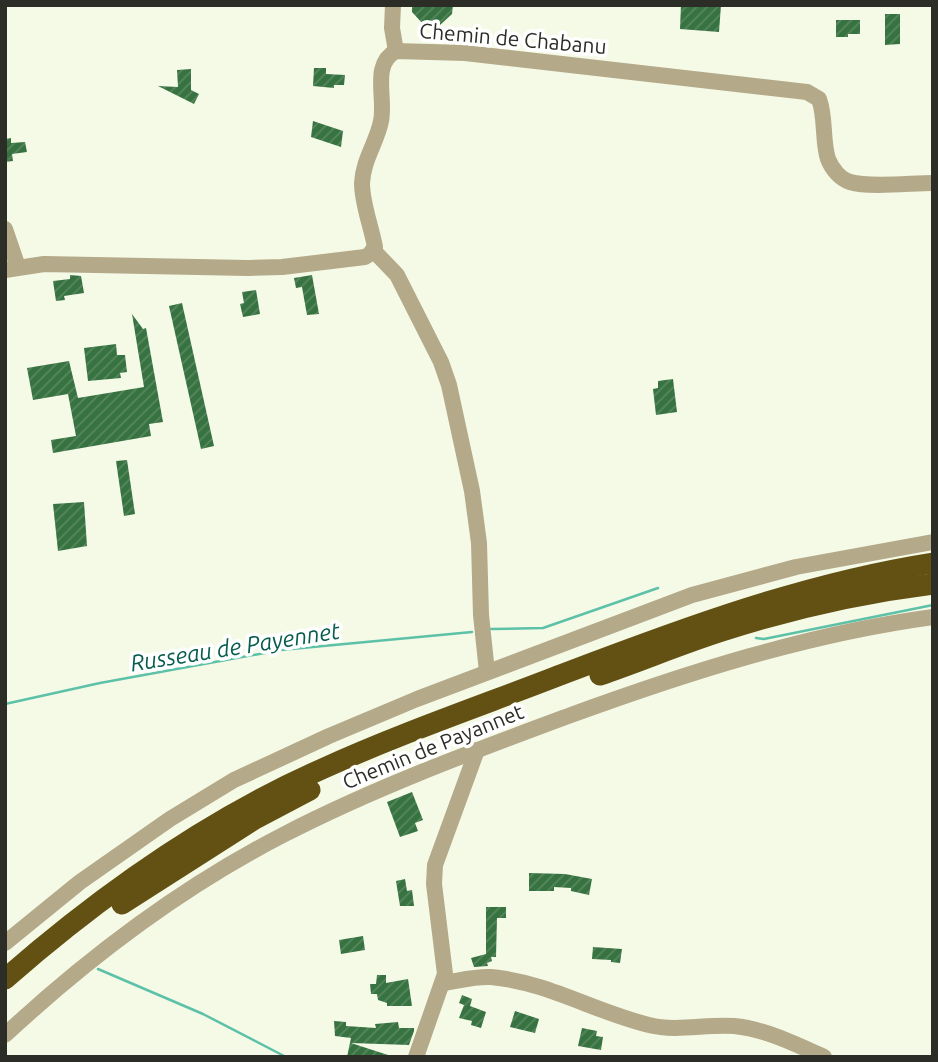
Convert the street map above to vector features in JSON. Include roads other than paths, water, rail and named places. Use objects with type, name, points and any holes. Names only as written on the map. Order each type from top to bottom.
[{"type":"highway","points":[[5,979],[55,935],[150,866],[251,804],[321,769],[396,737],[691,626],[831,584],[933,563]]},
{"type":"highway","points":[[831,584],[933,569]]},
{"type":"highway","points":[[5,996],[87,928],[142,890],[255,819],[326,782],[533,700],[723,631],[809,606],[892,589],[933,584]]},
{"type":"street","points":[[393,5],[392,28],[396,51]]},
{"type":"street","name":"Chemin de Chabanu","points":[[373,250],[374,242],[362,182],[364,167],[381,121],[381,66],[387,57],[396,51],[465,53],[807,92],[819,99],[823,111],[828,159],[837,174],[849,182],[933,183]]},
{"type":"street","points":[[5,229],[11,268],[76,264],[282,267],[356,259],[365,257],[373,250],[397,275],[441,362],[449,384],[472,491],[479,544],[481,615],[487,672]]},
{"type":"street","points":[[5,943],[79,882],[170,819],[234,780],[329,736],[487,672],[692,595],[796,567],[933,542]]},
{"type":"street","name":"Chemin de Payannet","points":[[5,1035],[110,947],[217,874],[280,837],[360,798],[477,750],[626,695],[733,660],[856,631],[933,617]]},
{"type":"street","points":[[415,1057],[429,1014],[443,983],[445,967],[434,870],[477,750]]},
{"type":"street","points":[[443,983],[486,977],[522,983],[586,1002],[649,1026],[746,1028],[774,1036],[824,1057]]},
{"type":"waterway","name":"Russeau de Payennet","points":[[491,629],[543,628],[658,588]]},
{"type":"waterway","name":"Russeau de Payennet","points":[[756,638],[764,639],[933,605]]},
{"type":"waterway","name":"Russeau de Payennet","points":[[5,704],[100,683],[281,650],[472,632]]},
{"type":"waterway","points":[[98,969],[203,1014],[286,1057]]}]
